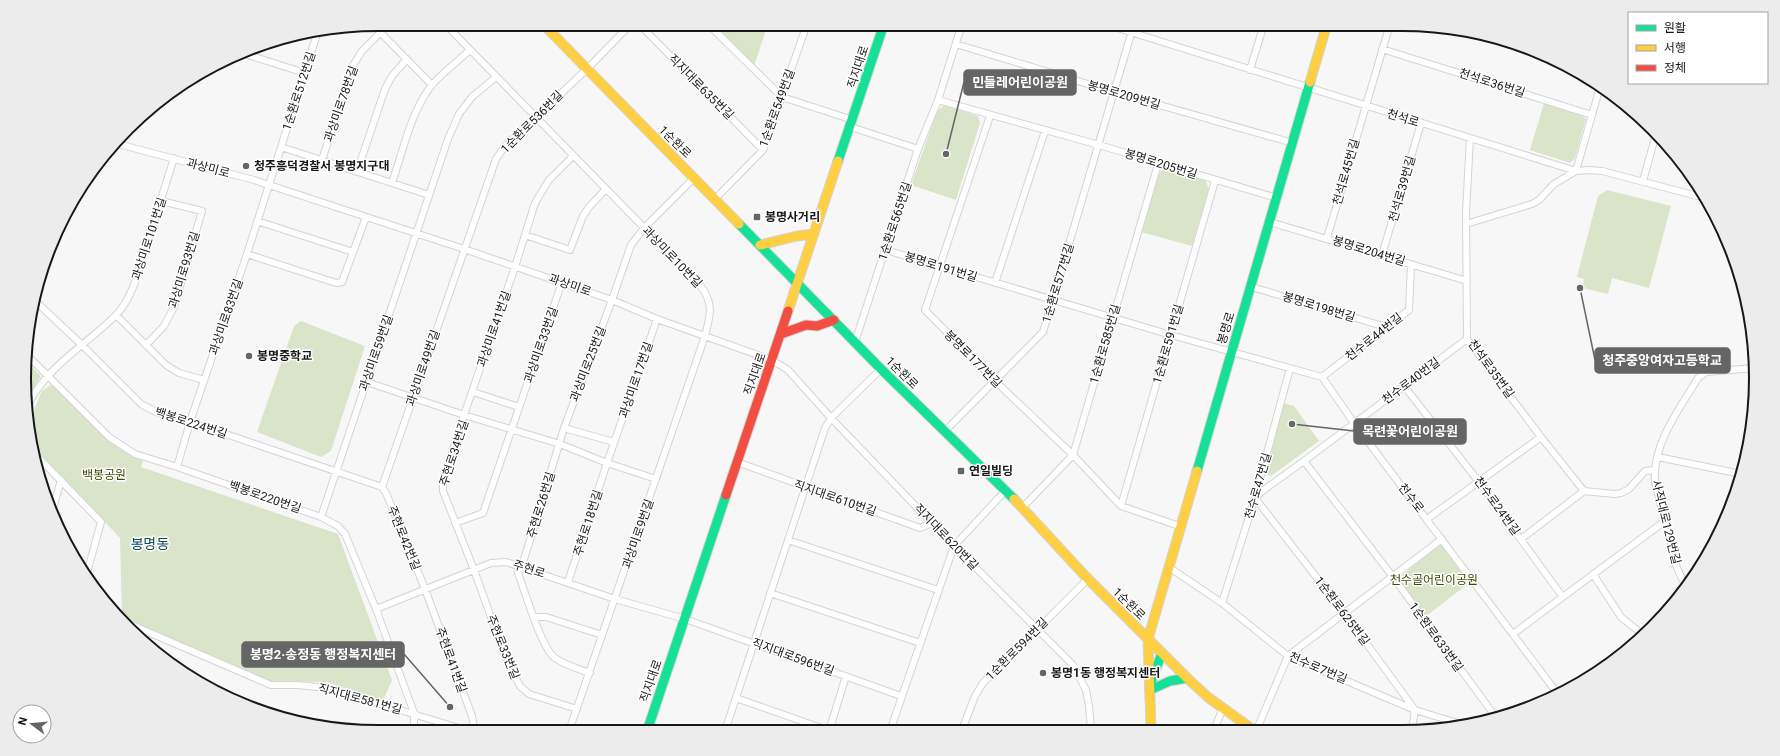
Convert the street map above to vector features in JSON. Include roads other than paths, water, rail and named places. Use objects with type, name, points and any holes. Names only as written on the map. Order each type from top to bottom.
[{"type":"street","name":"과상미로10번길","points":[[451,31],[705,292],[710,304],[710,317],[705,336]]},
{"type":"street","name":"1순환로","points":[[550,31],[881,369],[1023,507],[1088,579],[1187,678],[1245,725]]},
{"type":"street","name":"1순환로536번길","points":[[464,249],[496,159],[505,146],[624,31]]},
{"type":"street","name":"직지대로635번길","points":[[646,31],[763,150]]},
{"type":"street","points":[[715,31],[782,97],[918,149]]},
{"type":"street","name":"1순환로549번길","points":[[714,199],[763,150],[805,31]]},
{"type":"street","name":"직지대로","points":[[649,725],[882,31]]},
{"type":"street","name":"1순환로565번길","points":[[855,342],[918,149],[938,100],[960,31]]},
{"type":"street","name":"천석로","points":[[1128,31],[1576,171],[1588,170],[1602,172],[1643,181],[1698,196]]},
{"type":"street","points":[[1250,70],[1262,31]]},
{"type":"street","name":"봉명로","points":[[1150,695],[1148,639],[1182,527],[1231,352],[1252,287],[1325,31]]},
{"type":"street","name":"천석로45번길","points":[[1327,238],[1388,31]]},
{"type":"street","points":[[382,32],[432,85]]},
{"type":"street","name":"과상미로78번길","points":[[322,160],[352,67],[362,51],[382,32]]},
{"type":"street","name":"1순환로577번길","points":[[945,431],[1043,332],[1131,32]]},
{"type":"street","name":"1순환로512번길","points":[[268,185],[316,37]]},
{"type":"street","name":"봉명로209번길","points":[[956,44],[1114,92],[1293,143]]},
{"type":"street","name":"천석로36번길","points":[[1382,49],[1592,115]]},
{"type":"street","points":[[392,183],[416,111],[432,85],[470,50]]},
{"type":"street","points":[[249,55],[305,73]]},
{"type":"street","points":[[357,172],[385,89],[392,76],[407,59]]},
{"type":"street","name":"과상미로59번길","points":[[321,517],[448,139],[459,114],[472,97],[496,77]]},
{"type":"street","points":[[1466,224],[1532,204],[1539,200],[1554,184],[1576,171],[1599,92]]},
{"type":"street","name":"봉명로205번길","points":[[938,100],[990,116],[1099,145],[1215,181],[1277,198]]},
{"type":"street","name":"봉명로177번길","points":[[990,116],[925,310],[995,381],[1073,455],[1121,506],[1182,527]]},
{"type":"street","name":"천석로39번길","points":[[1382,255],[1421,123]]},
{"type":"street","points":[[995,283],[1045,131]]},
{"type":"street","name":"천석로35번길","points":[[1470,138],[1466,224],[1467,339],[1584,491]]},
{"type":"street","points":[[1643,181],[1654,140]]},
{"type":"street","name":"과상미로","points":[[121,145],[174,158],[268,185],[416,233],[562,282],[772,360]]},
{"type":"street","name":"1순환로512번길","points":[[281,147],[429,195]]},
{"type":"street","points":[[573,156],[549,180],[541,191],[535,203],[525,235],[570,250],[583,216],[589,207],[606,189]]},
{"type":"street","name":"과상미로101번길","points":[[32,397],[34,392],[81,344],[116,315],[126,300],[134,285],[174,158]]},
{"type":"street","name":"1순환로585번길","points":[[1023,507],[1073,455],[1158,164]]},
{"type":"street","name":"과상미로25번길","points":[[560,444],[564,428],[631,245],[644,228],[694,178]]},
{"type":"street","name":"1순환로591번길","points":[[1121,506],[1215,181]]},
{"type":"street","name":"과상미로83번길","points":[[177,466],[190,422],[247,254],[268,185]]},
{"type":"street","name":"과상미로93번길","points":[[146,345],[164,326],[174,307],[202,212],[160,201]]},
{"type":"street","points":[[247,254],[336,283],[342,282],[366,217]]},
{"type":"street","points":[[257,221],[353,252]]},
{"type":"street","name":"봉명로204번길","points":[[1270,222],[1467,281]]},
{"type":"street","points":[[760,245],[814,234]]},
{"type":"street","name":"과상미로41번길","points":[[464,415],[525,235]]},
{"type":"street","name":"과상미로49번길","points":[[382,487],[464,249]]},
{"type":"street","name":"봉명로191번길","points":[[886,250],[1231,352]]},
{"type":"street","name":"천수로44번길","points":[[1322,377],[1409,310],[1411,264]]},
{"type":"street","name":"과상미로33번길","points":[[511,430],[562,282]]},
{"type":"street","name":"봉명로198번길","points":[[1252,287],[1386,327]]},
{"type":"street","name":"백봉로224번길","points":[[39,305],[141,404],[156,412],[190,422],[382,487]]},
{"type":"street","points":[[116,315],[166,365],[179,373],[204,380]]},
{"type":"street","name":"과상미로17번길","points":[[607,463],[657,318]]},
{"type":"street","points":[[780,334],[806,325],[817,326],[834,320]]},
{"type":"street","name":"과상미로9번길","points":[[572,725],[705,336]]},
{"type":"street","name":"천수로40번길","points":[[1255,498],[1467,339]]},
{"type":"street","points":[[1231,352],[1322,377]]},
{"type":"street","name":"백봉로220번길","points":[[32,360],[109,438],[135,454],[177,466],[321,517],[338,526],[346,534],[376,609],[414,713]]},
{"type":"street","name":"직지대로620번길","points":[[772,360],[788,370],[831,418],[954,546],[1073,665],[1081,677],[1086,690],[1090,706],[1091,725]]},
{"type":"street","name":"천수로47번길","points":[[1222,603],[1255,498],[1290,368]]},
{"type":"street","points":[[727,725],[825,428],[831,418],[881,369]]},
{"type":"street","name":"사직대로129번길","points":[[1683,581],[1677,568],[1655,482],[1654,470],[1662,442],[1698,378],[1706,372],[1749,369]]},
{"type":"street","name":"천수로","points":[[1322,377],[1354,423],[1554,689]]},
{"type":"street","points":[[367,382],[464,415]]},
{"type":"street","name":"천수로24번길","points":[[1404,386],[1479,482],[1521,539],[1584,491]]},
{"type":"street","points":[[473,392],[519,407]]},
{"type":"street","name":"주현로34번길","points":[[474,570],[443,491],[443,481],[464,415],[560,444],[607,463],[656,479]]},
{"type":"street","points":[[564,428],[614,442]]},
{"type":"street","points":[[455,523],[483,513],[511,430]]},
{"type":"street","points":[[1427,519],[1541,437]]},
{"type":"street","name":"주현로26번길","points":[[535,618],[518,573],[522,566],[560,444]]},
{"type":"street","points":[[1658,457],[1736,473]]},
{"type":"street","points":[[41,459],[101,522],[87,568]]},
{"type":"street","name":"1순환로633번길","points":[[1304,461],[1393,577],[1493,713]]},
{"type":"street","name":"직지대로610번길","points":[[738,462],[805,488],[920,528],[932,523]]},
{"type":"street","name":"주현로18번길","points":[[568,582],[607,463]]},
{"type":"street","points":[[1584,491],[1614,494],[1621,493],[1629,488],[1644,471],[1654,470]]},
{"type":"street","points":[[54,504],[61,480]]},
{"type":"street","name":"주현로42번길","points":[[382,487],[386,493],[425,590]]},
{"type":"street","points":[[892,725],[954,546],[1006,490]]},
{"type":"street","name":"1순환로625번길","points":[[1255,498],[1345,614],[1415,710]]},
{"type":"street","points":[[1513,634],[1562,596],[1665,521]]},
{"type":"street","points":[[1259,725],[1288,656],[1442,539]]},
{"type":"street","points":[[1521,539],[1562,596]]},
{"type":"street","points":[[788,540],[938,590]]},
{"type":"street","name":"주현로","points":[[376,609],[491,563],[506,562],[522,566],[615,599],[684,619]]},
{"type":"street","name":"천수로7번길","points":[[1170,568],[1222,603],[1288,656],[1415,710],[1452,721]]},
{"type":"street","name":"주현로33번길","points":[[474,570],[508,664],[520,686],[529,694],[577,710]]},
{"type":"street","points":[[1593,574],[1621,617],[1638,632]]},
{"type":"street","name":"1순환로594번길","points":[[964,725],[975,696],[984,683],[1037,628],[1088,579]]},
{"type":"street","name":"주현로41번길","points":[[425,590],[472,716],[474,725]]},
{"type":"street","points":[[770,594],[920,643]]},
{"type":"street","points":[[590,673],[554,658],[546,646],[535,618],[546,617],[602,635]]},
{"type":"street","name":"직지대로596번길","points":[[684,619],[901,696]]},
{"type":"street","name":"직지대로581번길","points":[[138,628],[271,685],[298,685],[328,688],[451,725]]},
{"type":"street","points":[[1151,725],[1151,681],[1162,653]]},
{"type":"street","points":[[831,725],[846,676]]},
{"type":"street","points":[[1150,695],[1170,681],[1187,678]]},
{"type":"street","points":[[736,698],[812,725]]},
{"type":"street","points":[[1216,725],[1223,708]]},
{"type":"street","points":[[1413,725],[1415,710]]},
{"type":"street","name":"직지대로581번길","points":[[413,725],[414,713]]},
{"type":"place","name":"민들레어린이공원","points":[[946,154]]},
{"type":"place","name":"청주흥덕경찰서 봉명지구대","points":[[246,166]]},
{"type":"place","name":"봉명사거리","points":[[757,217]]},
{"type":"place","name":"청주중앙여자고등학교","points":[[1580,288]]},
{"type":"place","name":"봉명중학교","points":[[249,356]]},
{"type":"place","name":"목련꽃어린이공원","points":[[1292,424]]},
{"type":"place","name":"연일빌딩","points":[[961,471]]},
{"type":"place","name":"봉명1동 행정복지센터","points":[[1043,673]]},
{"type":"place","name":"봉명2·송정동 행정복지센터","points":[[450,707]]},
{"type":"district","name":"봉명동","points":[[150,544]]},
{"type":"park label","name":"백봉공원","points":[[104,475]]},
{"type":"park label","name":"천수골어린이공원","points":[[1434,580]]}]
